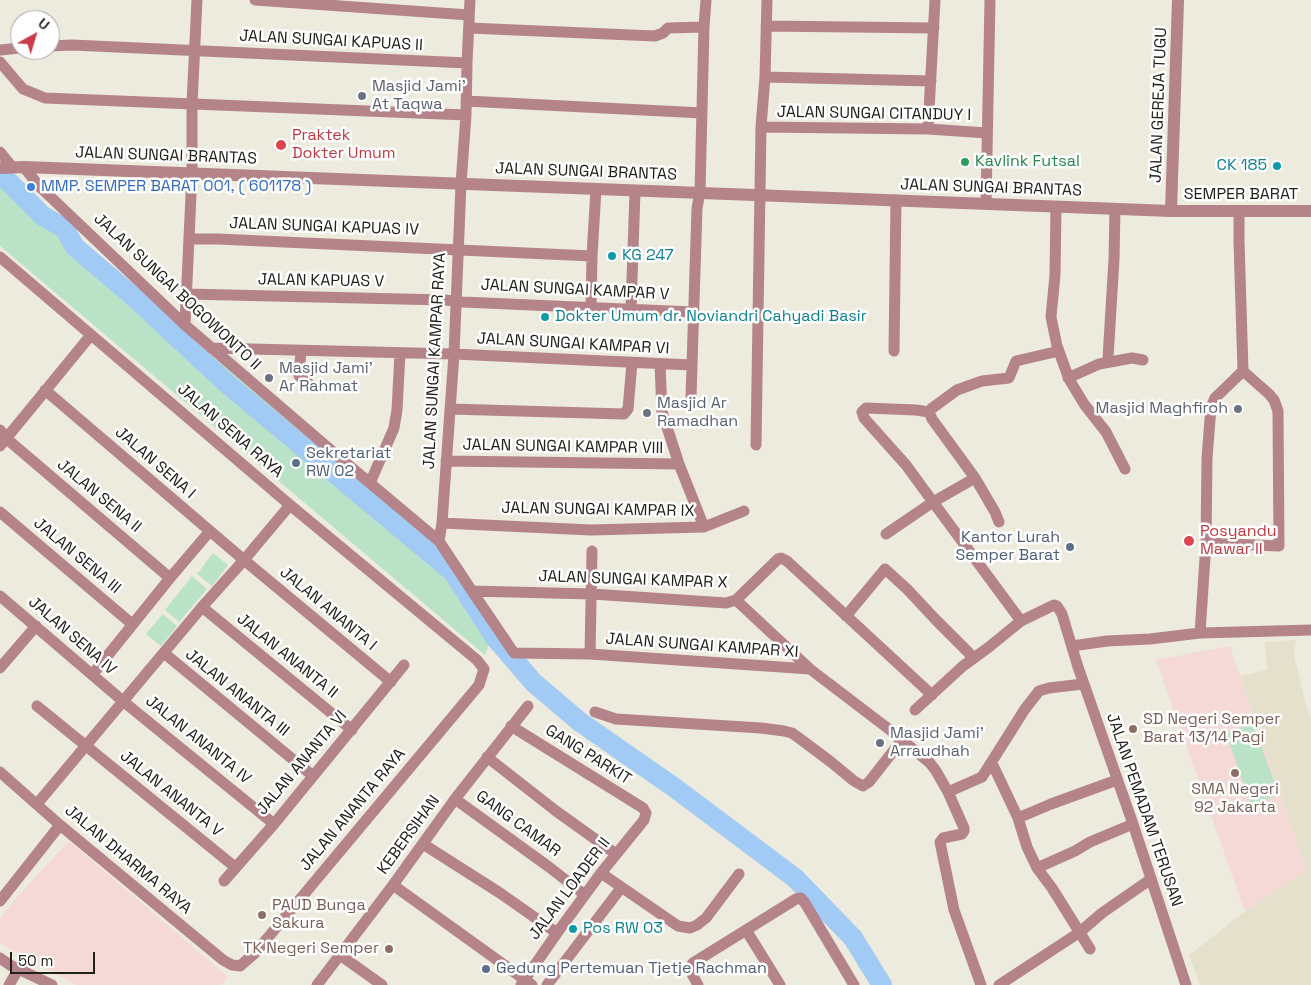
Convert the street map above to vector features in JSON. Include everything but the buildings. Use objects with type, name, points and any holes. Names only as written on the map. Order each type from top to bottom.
[{"type":"street","points":[[185,325],[197,0]]},
{"type":"street","points":[[255,0],[469,15]]},
{"type":"street","name":"JALAN SUNGAI KAMPAR RAYA","points":[[439,540],[442,523],[454,354],[470,0]]},
{"type":"street","points":[[691,396],[706,0]]},
{"type":"street","points":[[756,445],[761,127],[765,77],[767,0]]},
{"type":"street","points":[[928,129],[935,0]]},
{"type":"street","points":[[986,204],[990,0]]},
{"type":"street","name":"JALAN GEREJA TUGU","points":[[1171,211],[1178,0]]},
{"type":"street","points":[[766,26],[934,28]]},
{"type":"street","points":[[469,28],[655,36],[663,33],[668,28],[704,27]]},
{"type":"street","name":"JALAN SUNGAI KAPUAS II","points":[[60,46],[467,64]]},
{"type":"street","points":[[0,62],[22,88],[45,98],[466,115]]},
{"type":"street","points":[[765,77],[931,81]]},
{"type":"street","points":[[466,101],[702,113]]},
{"type":"street","name":"JALAN SUNGAI CITANDUY I","points":[[761,127],[928,129],[987,133]]},
{"type":"street","name":"JALAN SUNGAI BOGOWONTO II","points":[[0,152],[9,167],[38,185],[211,348],[439,540],[514,653]]},
{"type":"street","name":"JALAN SUNGAI BRANTAS","points":[[9,167],[1171,211]]},
{"type":"street","points":[[591,307],[596,189]]},
{"type":"street","points":[[631,309],[635,190]]},
{"type":"street","points":[[894,351],[896,200]]},
{"type":"street","points":[[1056,207],[1051,317],[1059,350],[1068,378],[1084,404],[1106,432],[1125,468]]},
{"type":"street","points":[[1108,358],[1115,209]]},
{"type":"street","name":"SEMPER BARAT","points":[[1171,211],[1311,210]]},
{"type":"street","points":[[1206,543],[1279,546],[1278,411],[1274,400],[1269,394],[1243,371],[1239,211]]},
{"type":"street","name":"JALAN SUNGAI KAPUAS IV","points":[[188,239],[592,256]]},
{"type":"street","name":"JALAN SENA RAYA","points":[[0,257],[290,505],[477,660],[484,669]]},
{"type":"street","name":"JALAN KAPUAS V","points":[[186,294],[456,300]]},
{"type":"street","name":"JALAN SUNGAI KAMPAR V","points":[[456,300],[693,312]]},
{"type":"street","points":[[2,438],[91,335]]},
{"type":"street","name":"JALAN SUNGAI KAMPAR VI","points":[[211,348],[454,354],[691,365]]},
{"type":"street","points":[[929,412],[957,390],[982,381],[1009,378],[1016,361],[1059,350]]},
{"type":"street","points":[[301,351],[299,376],[312,386]]},
{"type":"street","points":[[370,483],[394,428],[397,410],[400,353]]},
{"type":"street","points":[[1068,378],[1099,364],[1132,358],[1143,360]]},
{"type":"street","points":[[450,409],[624,414],[628,409],[632,363]]},
{"type":"street","name":"JALAN SUNGAI KAMPAR IX","points":[[442,523],[591,530],[704,527],[679,464],[662,412],[660,364]]},
{"type":"street","points":[[1200,633],[1206,543],[1207,458],[1211,407],[1215,398],[1243,371]]},
{"type":"street","name":"JALAN SENA I","points":[[45,390],[244,560]]},
{"type":"street","points":[[915,710],[963,666],[1021,621],[906,465],[862,416],[863,410],[866,408],[929,412]]},
{"type":"street","points":[[929,412],[932,419],[976,478],[999,522]]},
{"type":"street","name":"JALAN SENA II","points":[[2,438],[170,578]]},
{"type":"street","name":"JALAN SUNGAI KAMPAR VIII","points":[[446,461],[679,464]]},
{"type":"street","points":[[886,534],[933,502],[976,478]]},
{"type":"street","points":[[38,804],[202,607],[290,505]]},
{"type":"street","points":[[704,527],[744,510]]},
{"type":"street","name":"JALAN SENA III","points":[[0,512],[132,624]]},
{"type":"street","points":[[92,675],[210,531]]},
{"type":"street","points":[[590,654],[592,551]]},
{"type":"street","name":"JALAN SUNGAI KAMPAR X","points":[[472,591],[592,594],[721,604],[736,600],[778,559],[782,558],[932,695]]},
{"type":"street","name":"JALAN ANANTA I","points":[[244,560],[391,682]]},
{"type":"street","points":[[846,616],[885,569],[974,658]]},
{"type":"street","name":"JALAN SENA IV","points":[[0,596],[124,702]]},
{"type":"street","points":[[736,600],[810,670]]},
{"type":"street","name":"JALAN PEMADAM TERUSAN","points":[[1021,621],[1054,605],[1058,606],[1062,614],[1083,684],[1186,985]]},
{"type":"street","name":"JALAN ANANTA II","points":[[202,607],[352,730]]},
{"type":"street","points":[[0,668],[36,626]]},
{"type":"street","points":[[1072,646],[1200,633],[1311,630]]},
{"type":"street","name":"JALAN ANANTA III","points":[[164,653],[313,776]]},
{"type":"street","name":"JALAN SUNGAI KAMPAR XI","points":[[514,653],[590,654],[810,670],[930,763],[948,792],[964,831],[962,834],[943,838],[940,842],[954,910],[981,985]]},
{"type":"street","name":"JALAN ANANTA VI","points":[[224,881],[274,824],[404,665]]},
{"type":"street","name":"JALAN ANANTA RAYA","points":[[240,966],[254,953],[479,685],[484,669]]},
{"type":"street","points":[[948,792],[982,777],[1025,709],[1039,691],[1048,688],[1083,684]]},
{"type":"street","name":"JALAN ANANTA IV","points":[[124,702],[274,824]]},
{"type":"street","name":"JALAN ANANTA V","points":[[37,706],[235,867]]},
{"type":"street","name":"KEBERSIHAN","points":[[317,985],[455,799],[528,706]]},
{"type":"street","points":[[595,712],[616,719],[761,728],[792,733],[854,782],[863,786],[869,782],[902,740]]},
{"type":"street","name":"GANG PARKIT","points":[[511,726],[643,808],[646,813]]},
{"type":"street","points":[[487,757],[556,811],[616,854]]},
{"type":"street","points":[[992,763],[1018,818],[1027,847],[1037,868],[1052,888],[1090,949]]},
{"type":"street","name":"JALAN DHARMA RAYA","points":[[0,772],[60,825],[223,960],[232,966],[240,966]]},
{"type":"street","points":[[1018,818],[1117,780]]},
{"type":"street","name":"GANG CAMAR","points":[[455,799],[585,895]]},
{"type":"street","name":"JALAN LOADER II","points":[[526,983],[557,933],[601,873],[644,820],[646,813]]},
{"type":"street","points":[[1037,868],[1132,824]]},
{"type":"street","points":[[0,901],[4,887],[60,825]]},
{"type":"street","points":[[423,844],[500,893],[557,933]]},
{"type":"street","points":[[601,873],[678,926],[690,928],[706,918],[739,874]]},
{"type":"street","points":[[999,985],[1080,932],[1102,913],[1151,879]]},
{"type":"street","points":[[393,885],[526,983]]},
{"type":"street","points":[[547,985],[621,888]]},
{"type":"street","points":[[698,985],[691,972],[690,967],[693,963],[796,899],[801,898],[854,985]]},
{"type":"street","points":[[746,930],[780,985]]},
{"type":"street","points":[[340,955],[382,985]]},
{"type":"street","points":[[0,958],[52,985]]},
{"type":"street","points":[[9,985],[19,968]]},
{"type":"shaded area","points":[[1296,640],[1294,655],[1311,718],[1311,985],[1200,985],[1189,955],[1247,910],[1306,870],[1240,676],[1267,670],[1265,642]]},
{"type":"shaded area","name":"SMA Negeri 92 Jakarta","points":[[1230,646],[1306,870],[1247,910],[1243,906],[1156,660]]},
{"type":"shaded area","points":[[69,841],[228,977],[221,985],[76,985],[0,943],[0,919],[15,899]]},
{"type":"green space","points":[[0,172],[179,328],[441,549],[493,633],[485,655],[0,246]]},
{"type":"green space","points":[[213,553],[228,565],[212,586],[197,574]]},
{"type":"green space","points":[[192,576],[207,589],[179,622],[165,610]]},
{"type":"green space","points":[[163,614],[177,626],[161,646],[146,634]]},
{"type":"green space","points":[[1253,723],[1279,795],[1251,805],[1226,733]]},
{"type":"waterway","points":[[0,173],[43,216],[64,228],[75,247],[135,298],[225,382],[453,572],[496,639],[534,683],[580,722],[675,788],[795,878],[853,938],[882,985]]},
{"type":"place","name":"Masjid Jami' At Taqwa","points":[[362,96]]},
{"type":"place","name":"Praktek Dokter Umum","points":[[281,145]]},
{"type":"place","name":"Kavlink Futsal","points":[[965,162]]},
{"type":"place","name":"CK 185","points":[[1277,166]]},
{"type":"place","name":"MMP. SEMPER BARAT 001, ( 601178 )","points":[[31,187]]},
{"type":"place","name":"KG 247","points":[[612,256]]},
{"type":"place","name":"Dokter Umum dr. Noviandri Cahyadi Basir","points":[[545,317]]},
{"type":"place","name":"Masjid Jami' Ar Rahmat","points":[[269,378]]},
{"type":"place","name":"Masjid Maghfiroh","points":[[1238,409]]},
{"type":"place","name":"Masjid Ar Ramadhan","points":[[647,413]]},
{"type":"place","name":"Sekretariat RW 02","points":[[296,463]]},
{"type":"place","name":"Posyandu Mawar II","points":[[1189,541]]},
{"type":"place","name":"Kantor Lurah Semper Barat","points":[[1070,547]]},
{"type":"place","name":"SD Negeri Semper Barat 13/14 Pagi","points":[[1133,729]]},
{"type":"place","name":"Masjid Jami' Arraudhah","points":[[880,743]]},
{"type":"place","name":"SMA Negeri 92 Jakarta","points":[[1235,773]]},
{"type":"place","name":"PAUD Bunga Sakura","points":[[262,915]]},
{"type":"place","name":"Pos RW 03","points":[[573,929]]},
{"type":"place","name":"TK Negeri Semper","points":[[389,949]]},
{"type":"place","name":"Gedung Pertemuan Tjetje Rachman","points":[[486,969]]}]
